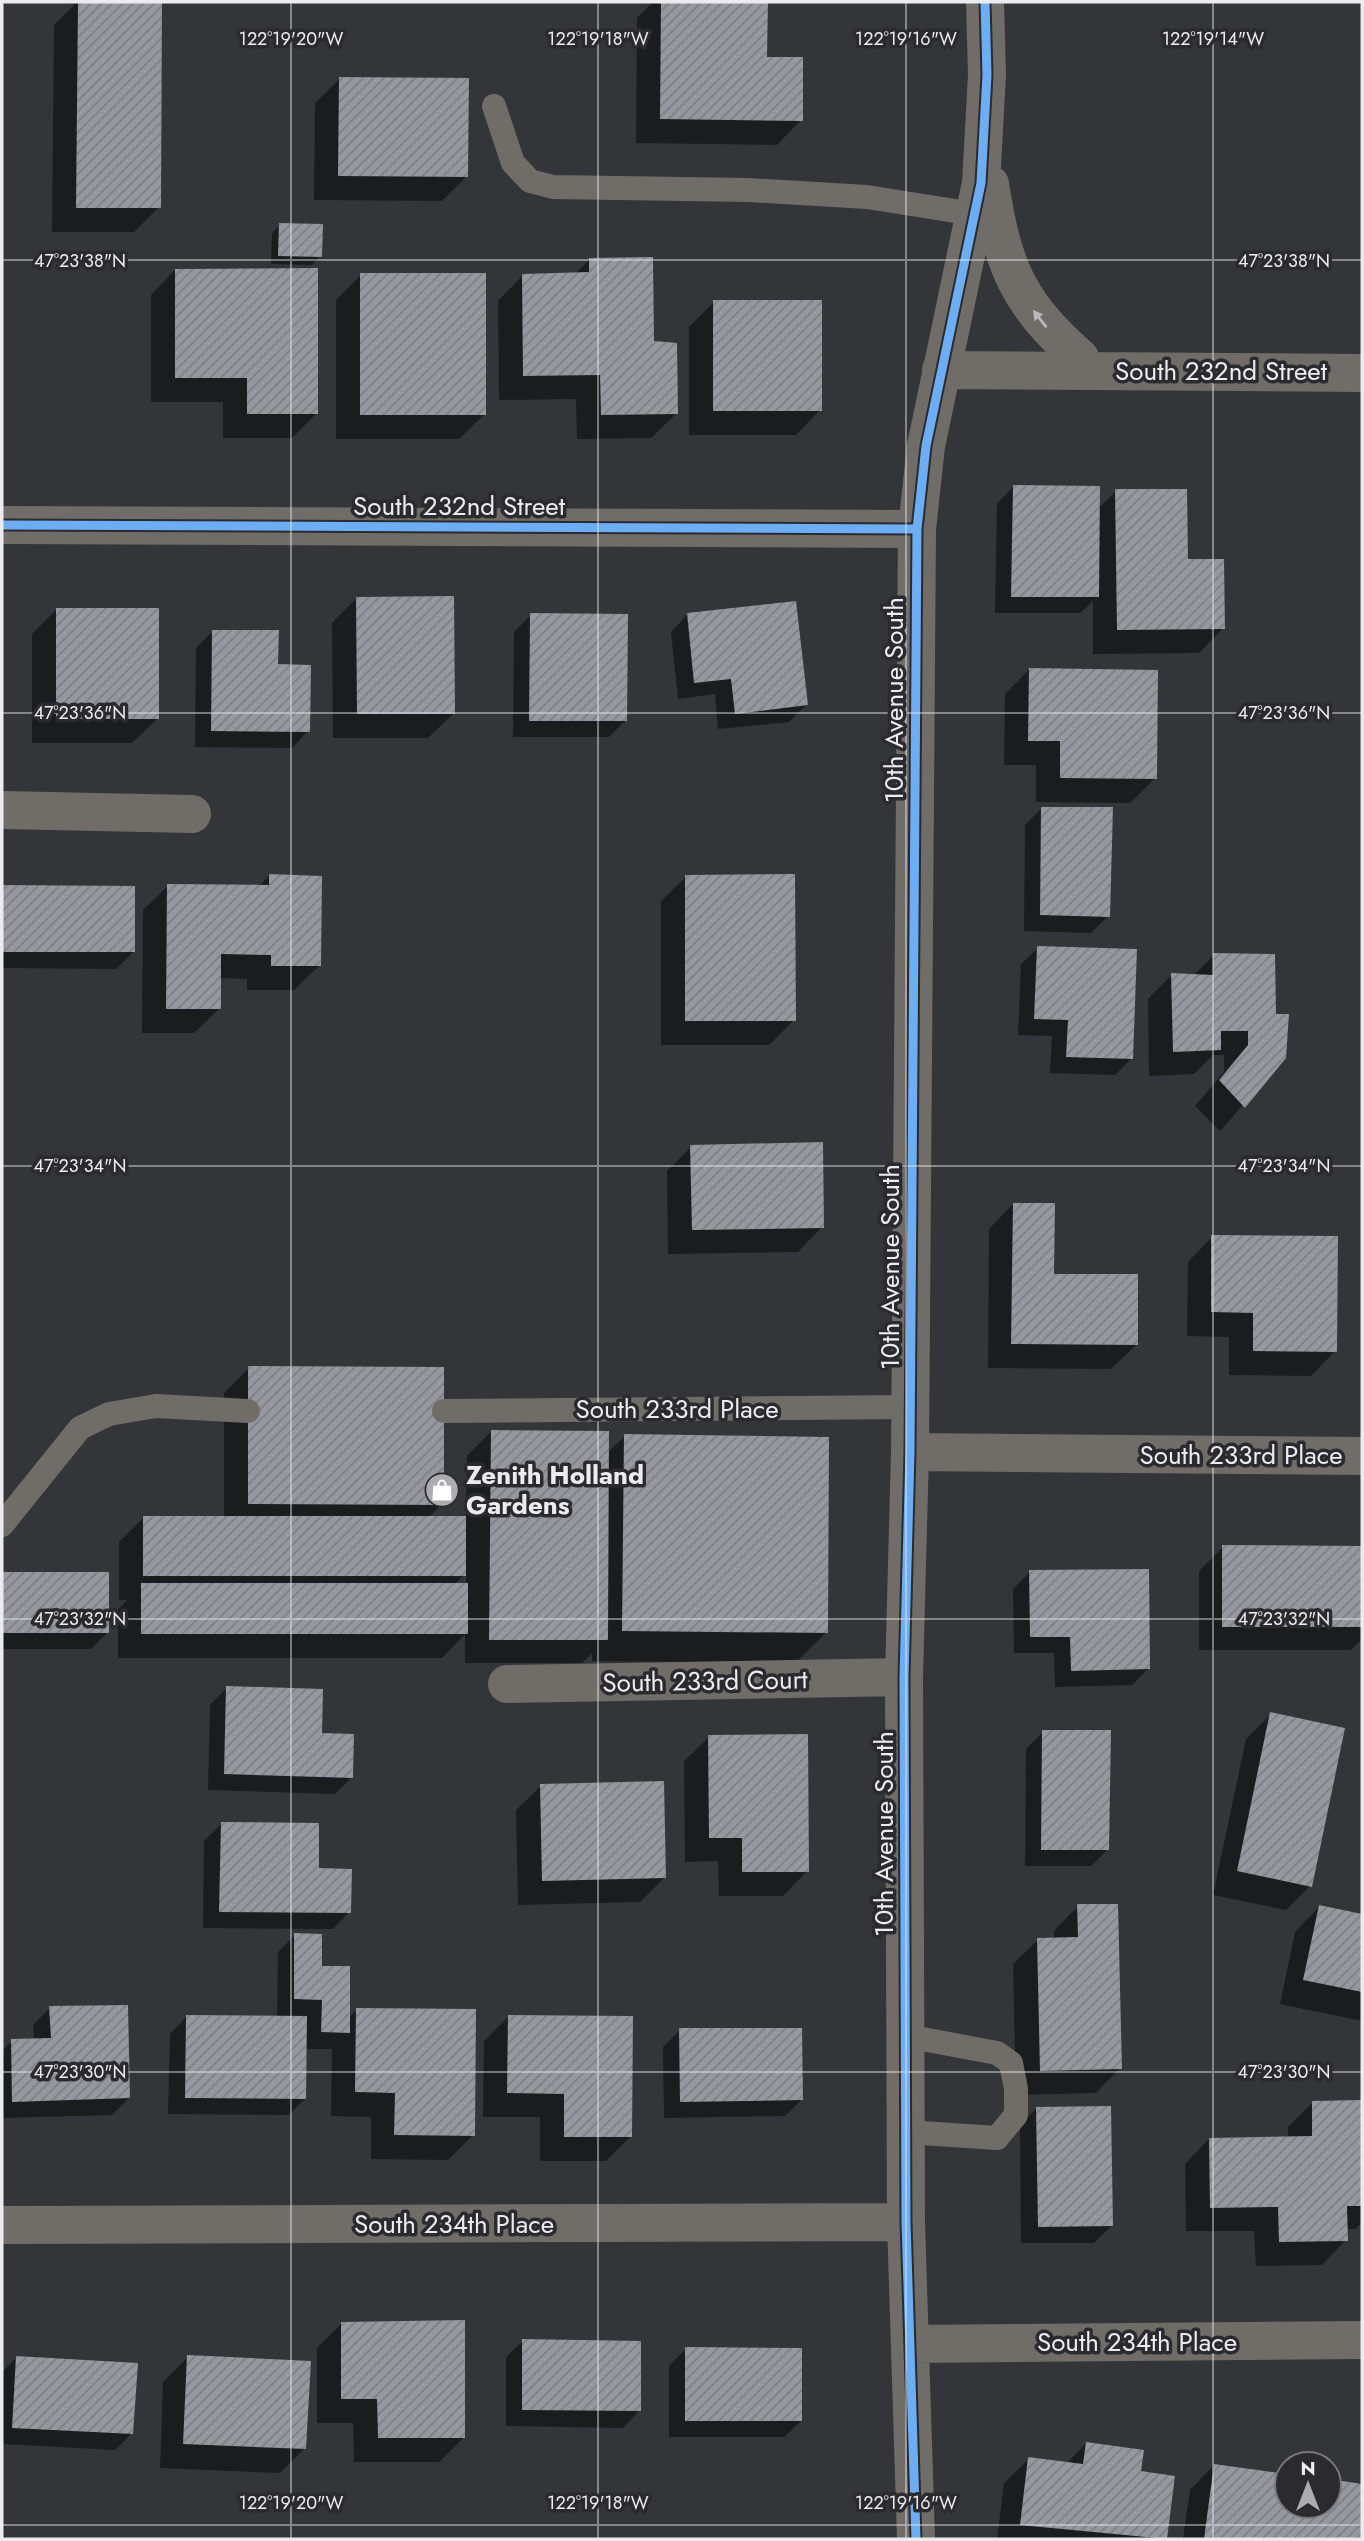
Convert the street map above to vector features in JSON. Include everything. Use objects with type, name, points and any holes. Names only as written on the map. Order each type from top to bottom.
[{"type":"street","name":"10th Avenue South","points":[[916,2539],[906,2222],[904,1677],[910,1452],[917,529],[926,446],[941,370],[986,216],[985,2]]},
{"type":"street","name":"South 232nd Street","points":[[986,216],[1019,292],[1051,332],[1080,358],[1081,370]]},
{"type":"street","name":"South 232nd Street","points":[[941,370],[1362,373]]},
{"type":"street","name":"South 232nd Street","points":[[2,525],[917,529]]},
{"type":"street","points":[[2,810],[192,814]]},
{"type":"street","name":"South 233rd Place","points":[[910,1452],[1362,1456]]},
{"type":"street","name":"South 233rd Court","points":[[507,1684],[904,1677]]},
{"type":"street","name":"South 234th Place","points":[[2,2225],[906,2222]]},
{"type":"street","name":"South 234th Place","points":[[911,2344],[1362,2340]]},
{"type":"lane","points":[[494,106],[513,163],[530,181],[553,187],[748,190],[854,196],[986,216]]},
{"type":"lane","points":[[2,1525],[80,1428],[109,1414],[156,1406],[248,1410]]},
{"type":"lane","name":"South 233rd Place","points":[[444,1410],[910,1407]]},
{"type":"lane","points":[[906,2036],[997,2053],[1011,2063],[1016,2090],[1016,2115],[997,2138],[906,2132]]},
{"type":"building","points":[[78,2],[162,2],[161,208],[76,208]]},
{"type":"building","points":[[661,2],[768,2],[767,57],[803,57],[803,121],[660,119]]},
{"type":"building","points":[[339,77],[469,78],[468,177],[338,176]]},
{"type":"building","points":[[279,223],[323,224],[322,257],[278,256]]},
{"type":"building","points":[[653,257],[654,341],[677,343],[678,414],[601,415],[600,375],[523,376],[522,274],[589,272],[589,258]]},
{"type":"building","points":[[318,268],[318,414],[247,414],[247,378],[175,378],[175,269]]},
{"type":"building","points":[[360,273],[486,273],[486,415],[360,415]]},
{"type":"building","points":[[713,300],[822,300],[822,411],[713,411]]},
{"type":"building","points":[[1013,485],[1100,486],[1099,597],[1011,597]]},
{"type":"building","points":[[1115,489],[1187,489],[1188,559],[1224,559],[1225,629],[1117,630]]},
{"type":"building","points":[[454,596],[455,714],[357,714],[356,597]]},
{"type":"building","points":[[796,601],[808,705],[735,714],[731,679],[694,683],[687,613]]},
{"type":"building","points":[[56,608],[159,608],[159,719],[56,719]]},
{"type":"building","points":[[530,613],[628,614],[627,721],[529,721]]},
{"type":"building","points":[[212,630],[279,630],[278,664],[311,665],[310,732],[211,731]]},
{"type":"building","points":[[1029,668],[1158,670],[1157,779],[1060,778],[1060,741],[1028,741]]},
{"type":"building","points":[[1041,807],[1113,807],[1110,917],[1040,915]]},
{"type":"building","points":[[269,874],[322,876],[321,966],[271,966],[271,955],[221,954],[221,1009],[166,1009],[167,884],[269,885]]},
{"type":"building","points":[[795,874],[796,1021],[685,1021],[685,875]]},
{"type":"building","points":[[2,885],[135,886],[135,952],[2,952]]},
{"type":"building","points":[[1037,946],[1137,949],[1133,1059],[1066,1057],[1068,1020],[1034,1019]]},
{"type":"building","points":[[1213,953],[1275,954],[1276,1014],[1289,1014],[1286,1058],[1245,1108],[1219,1080],[1248,1045],[1248,1031],[1221,1031],[1221,1050],[1173,1052],[1171,973],[1213,975]]},
{"type":"building","points":[[823,1142],[824,1228],[692,1230],[690,1145]]},
{"type":"building","points":[[1013,1203],[1055,1203],[1054,1274],[1138,1274],[1138,1345],[1011,1344]]},
{"type":"building","points":[[1211,1235],[1338,1236],[1337,1352],[1253,1351],[1253,1313],[1211,1312]]},
{"type":"building","points":[[248,1366],[444,1367],[444,1505],[248,1504]]},
{"type":"building","points":[[491,1430],[609,1431],[608,1640],[489,1640]]},
{"type":"building","points":[[624,1434],[829,1437],[828,1633],[622,1631]]},
{"type":"building","points":[[143,1516],[466,1516],[466,1576],[143,1576]]},
{"type":"building","points":[[1222,1545],[1362,1546],[1362,1627],[1222,1627]]},
{"type":"building","points":[[1149,1569],[1150,1669],[1071,1671],[1070,1637],[1030,1637],[1029,1570]]},
{"type":"building","points":[[2,1572],[109,1572],[109,1633],[2,1633]]},
{"type":"building","points":[[141,1583],[468,1583],[468,1634],[141,1634]]},
{"type":"building","points":[[226,1686],[323,1689],[322,1733],[354,1734],[353,1778],[224,1774]]},
{"type":"building","points":[[1270,1712],[1345,1728],[1312,1887],[1237,1871]]},
{"type":"building","points":[[1042,1730],[1111,1730],[1109,1850],[1041,1850]]},
{"type":"building","points":[[808,1734],[809,1872],[742,1872],[742,1838],[709,1838],[708,1735]]},
{"type":"building","points":[[664,1781],[666,1878],[542,1881],[540,1784]]},
{"type":"building","points":[[221,1822],[319,1823],[319,1868],[352,1869],[351,1913],[219,1912]]},
{"type":"building","points":[[1077,1904],[1118,1904],[1122,2069],[1040,2071],[1037,1938],[1078,1937]]},
{"type":"building","points":[[1319,1905],[1362,1914],[1362,1992],[1303,1980]]},
{"type":"building","points":[[294,1933],[322,1934],[322,1966],[350,1966],[350,2033],[321,2032],[322,2000],[294,1999]]},
{"type":"building","points":[[128,2005],[130,2098],[12,2102],[11,2039],[51,2038],[49,2006]]},
{"type":"building","points":[[356,2008],[476,2009],[475,2136],[394,2135],[395,2093],[355,2092]]},
{"type":"building","points":[[186,2015],[307,2016],[306,2099],[185,2098]]},
{"type":"building","points":[[508,2015],[633,2016],[632,2137],[564,2137],[564,2094],[507,2093]]},
{"type":"building","points":[[679,2028],[802,2028],[803,2100],[680,2102]]},
{"type":"building","points":[[1362,2100],[1362,2206],[1347,2206],[1348,2241],[1279,2242],[1278,2207],[1210,2208],[1209,2138],[1312,2136],[1312,2101]]},
{"type":"building","points":[[1111,2106],[1113,2226],[1038,2227],[1036,2107]]},
{"type":"building","points":[[465,2320],[465,2438],[378,2438],[377,2399],[341,2399],[341,2322]]},
{"type":"building","points":[[522,2339],[641,2341],[641,2411],[522,2410]]},
{"type":"building","points":[[685,2347],[802,2348],[802,2421],[685,2421]]},
{"type":"building","points":[[187,2355],[311,2361],[306,2449],[183,2444]]},
{"type":"building","points":[[16,2356],[138,2363],[133,2434],[12,2428]]},
{"type":"building","points":[[1086,2442],[1144,2450],[1141,2471],[1175,2476],[1167,2539],[1020,2525],[1028,2457],[1083,2464]]},
{"type":"building","points":[[1214,2464],[1273,2472],[1273,2520],[1343,2520],[1343,2481],[1362,2484],[1362,2539],[1204,2539]]},
{"type":"cycle path","points":[[916,2539],[906,2222],[904,1677],[910,1452],[917,529],[926,446],[981,183],[987,75],[985,2]]},
{"type":"cycle path","points":[[2,525],[917,529]]},
{"type":"place","name":"Zenith Holland Gardens","points":[[442,1490]]}]
